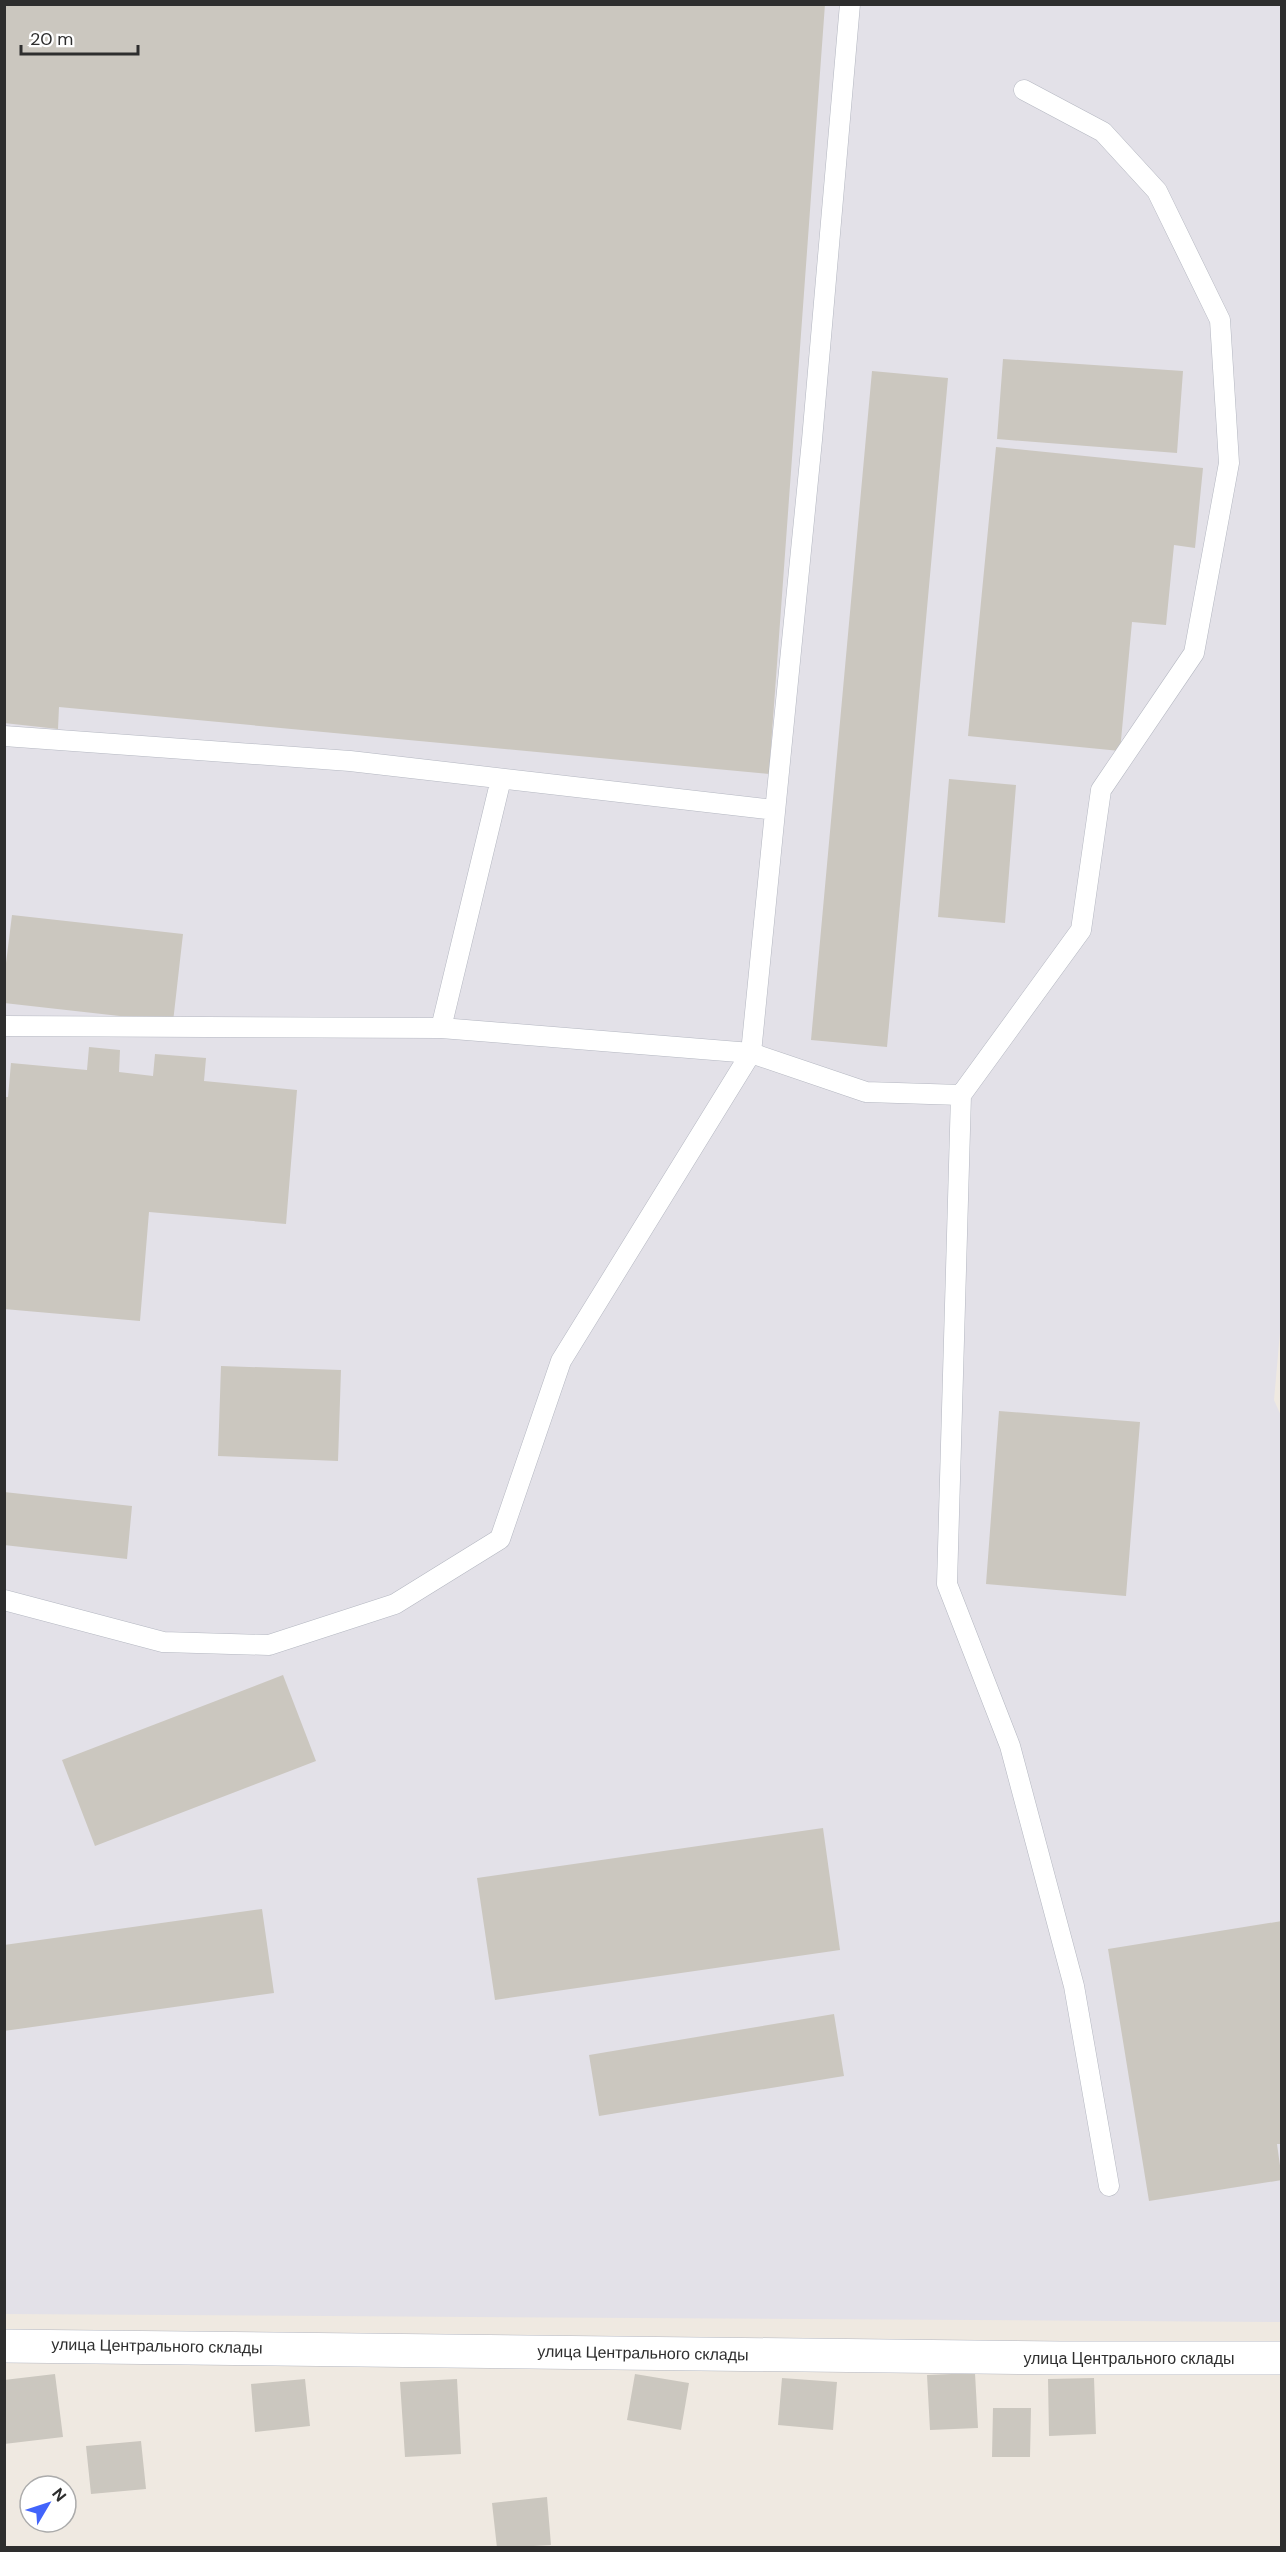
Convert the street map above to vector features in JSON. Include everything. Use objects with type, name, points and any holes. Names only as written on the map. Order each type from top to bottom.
[{"type":"street","name":"улица Центрального склады","points":[[4,2346],[1060,2358],[1281,2358]]},
{"type":"lane","points":[[4,1600],[163,1642],[269,1645],[395,1604],[500,1539],[561,1361],[751,1053],[812,440],[850,4]]},
{"type":"lane","points":[[1024,90],[1103,132],[1156,190],[1220,320],[1229,463],[1194,653],[1101,790],[1081,930],[962,1095],[947,1584],[1010,1746],[1074,1986],[1109,2186]]},
{"type":"lane","points":[[4,736],[350,762],[775,810]]},
{"type":"lane","points":[[441,1028],[501,779]]},
{"type":"lane","points":[[4,1026],[441,1028],[751,1053],[866,1092],[962,1095]]},
{"type":"shaded area","points":[[5,5],[1281,5],[1282,1310],[1274,1400],[1282,1418],[1281,2322],[5,2314]]},
{"type":"building","points":[[4,4],[825,4],[769,774],[59,707],[58,729],[4,723]]},
{"type":"building","points":[[1003,359],[1183,371],[1177,453],[997,439]]},
{"type":"building","points":[[872,371],[948,378],[887,1047],[811,1040]]},
{"type":"building","points":[[996,447],[1203,468],[1195,548],[1174,545],[1166,625],[1132,622],[1120,751],[968,736]]},
{"type":"building","points":[[949,779],[1016,785],[1005,923],[938,917]]},
{"type":"building","points":[[12,915],[183,934],[173,1022],[4,1003],[4,979]]},
{"type":"building","points":[[89,1047],[120,1050],[119,1072],[153,1076],[155,1054],[206,1058],[204,1081],[297,1090],[286,1224],[149,1212],[140,1321],[4,1309],[4,1097],[8,1097],[11,1063],[87,1070]]},
{"type":"building","points":[[221,1366],[341,1370],[338,1461],[218,1456]]},
{"type":"building","points":[[999,1411],[1140,1422],[1126,1596],[986,1584]]},
{"type":"building","points":[[4,1492],[132,1506],[127,1559],[4,1545]]},
{"type":"building","points":[[283,1675],[316,1761],[95,1846],[62,1760]]},
{"type":"building","points":[[823,1828],[840,1950],[495,2000],[477,1878]]},
{"type":"building","points":[[262,1909],[274,1993],[4,2031],[4,1945]]},
{"type":"building","points":[[1282,1921],[1282,2144],[1277,2144],[1282,2180],[1149,2201],[1108,1949]]},
{"type":"building","points":[[834,2014],[844,2076],[599,2116],[589,2055]]},
{"type":"building","points":[[975,2373],[978,2428],[930,2430],[927,2375]]},
{"type":"building","points":[[55,2374],[63,2437],[4,2444],[4,2380]]},
{"type":"building","points":[[635,2374],[689,2383],[681,2430],[627,2420]]},
{"type":"building","points":[[782,2378],[837,2382],[833,2430],[778,2425]]},
{"type":"building","points":[[1094,2378],[1096,2434],[1049,2436],[1048,2379]]},
{"type":"building","points":[[305,2379],[310,2426],[255,2432],[251,2384]]},
{"type":"building","points":[[457,2379],[461,2454],[405,2457],[400,2382]]},
{"type":"building","points":[[993,2408],[1031,2408],[1030,2457],[992,2457]]},
{"type":"building","points":[[141,2441],[146,2489],[91,2494],[86,2446]]},
{"type":"building","points":[[547,2497],[551,2545],[497,2548],[492,2503]]}]
